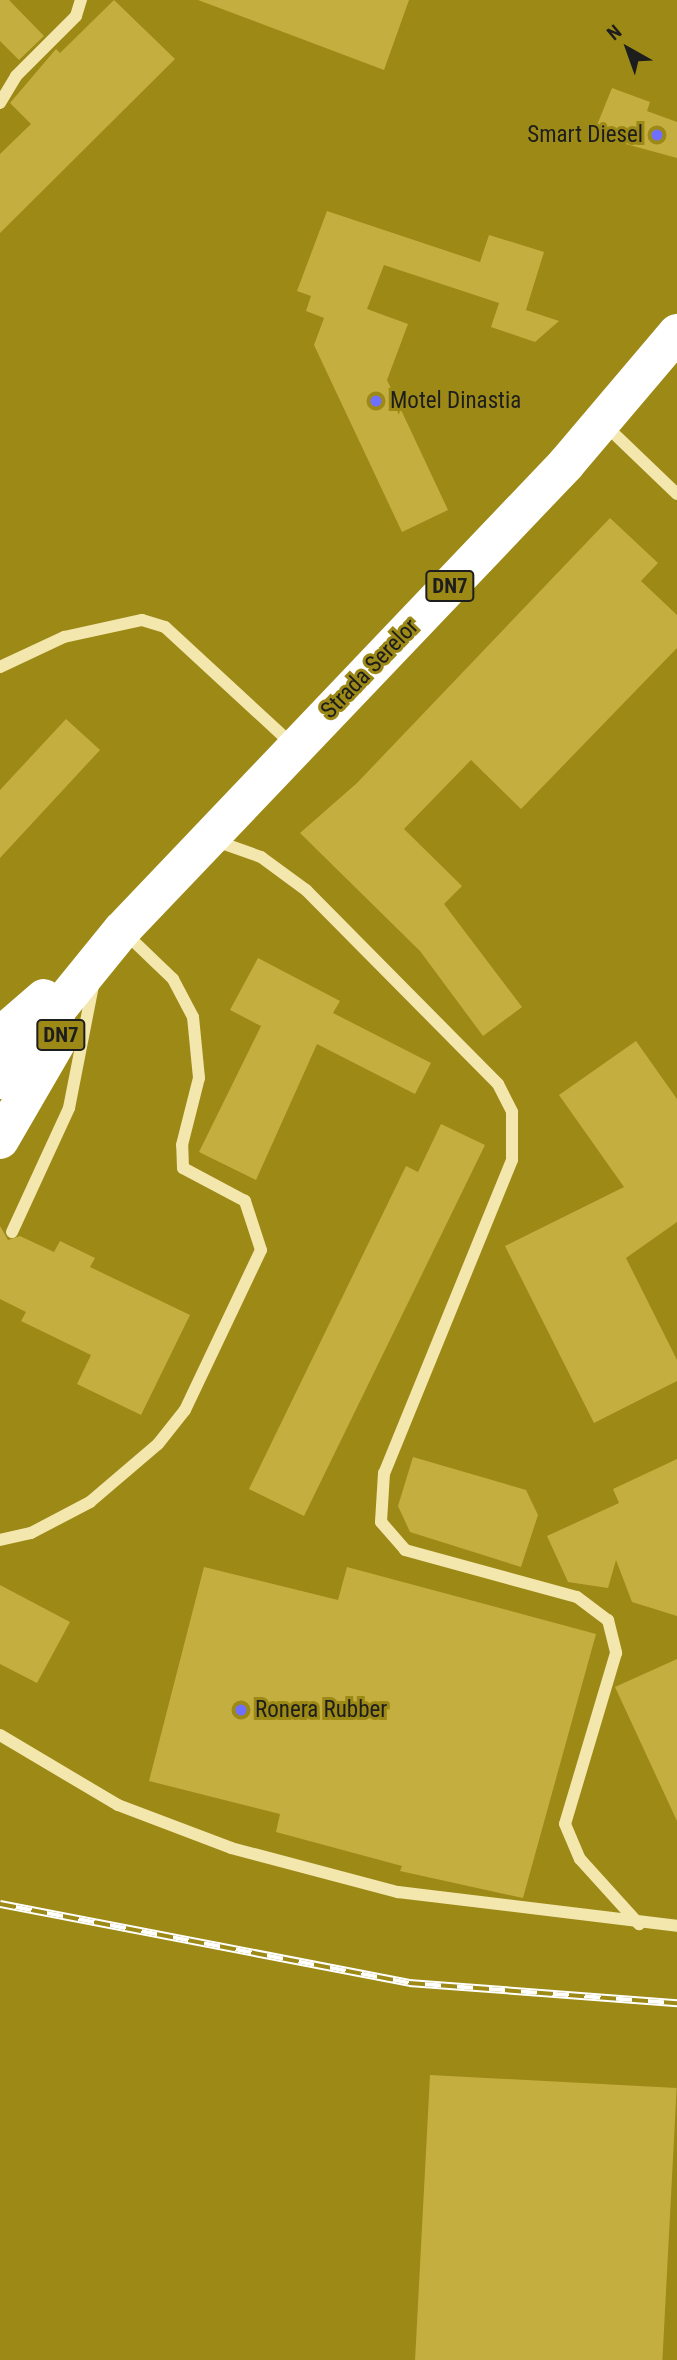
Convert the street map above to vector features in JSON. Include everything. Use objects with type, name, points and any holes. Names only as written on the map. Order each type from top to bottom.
[{"type":"highway","name":"Strada Serelor","points":[[122,930],[603,424],[674,327]]},
{"type":"highway","name":"DN7","points":[[0,1140],[122,930]]},
{"type":"highway","name":"DN7","points":[[0,1036],[122,930]]},
{"type":"highway","name":"DN7","points":[[0,1080],[122,930]]},
{"type":"lane","points":[[0,103],[16,76],[75,16],[81,0]]},
{"type":"lane","points":[[603,424],[677,494]]},
{"type":"lane","points":[[0,667],[64,637],[142,620],[165,627],[296,748]]},
{"type":"lane","points":[[209,838],[261,857],[306,890],[498,1084],[512,1112],[512,1160],[384,1473],[381,1522],[405,1550],[577,1597],[608,1619],[615,1653],[565,1824],[579,1859],[639,1924]]},
{"type":"lane","points":[[0,1540],[31,1533],[90,1502],[158,1444],[185,1410],[261,1250],[245,1201],[183,1168],[182,1145],[199,1078],[193,1017],[173,979],[122,930]]},
{"type":"lane","points":[[12,1232],[69,1108],[94,978]]},
{"type":"lane","points":[[0,1735],[118,1805],[231,1848],[398,1892],[639,1924],[677,1926]]},
{"type":"building","points":[[0,0],[9,0],[44,36],[19,60],[0,41]]},
{"type":"building","points":[[114,0],[175,59],[0,233],[0,154],[31,124],[10,103],[56,49],[60,53]]},
{"type":"building","points":[[198,0],[409,0],[384,70]]},
{"type":"building","points":[[612,88],[650,102],[647,111],[677,122],[677,158],[593,135]]},
{"type":"building","points":[[327,211],[480,262],[489,235],[544,252],[526,310],[559,321],[535,342],[491,327],[499,303],[384,265],[367,309],[408,324],[387,380],[448,510],[402,532],[314,345],[324,318],[306,311],[311,296],[297,291]]},
{"type":"building","points":[[610,518],[658,563],[641,581],[677,615],[677,648],[521,809],[471,760],[404,829],[462,886],[444,904],[522,1007],[483,1036],[420,951],[300,833],[357,783]]},
{"type":"building","points":[[66,719],[100,750],[0,858],[0,790]]},
{"type":"building","points":[[258,958],[340,1001],[333,1013],[431,1063],[415,1094],[317,1044],[256,1180],[199,1152],[261,1026],[230,1010]]},
{"type":"building","points":[[636,1041],[677,1099],[677,1222],[626,1258],[677,1360],[677,1381],[594,1423],[505,1246],[624,1187],[559,1095]]},
{"type":"building","points":[[441,1124],[485,1145],[304,1516],[249,1489],[406,1166],[418,1172]]},
{"type":"building","points":[[0,1226],[8,1240],[20,1236],[54,1252],[60,1241],[95,1258],[90,1267],[190,1315],[141,1415],[77,1384],[91,1355],[21,1321],[26,1312],[0,1299]]},
{"type":"building","points":[[413,1457],[526,1490],[538,1515],[521,1567],[410,1532],[398,1506]]},
{"type":"building","points":[[677,1459],[677,1616],[632,1602],[616,1560],[608,1588],[568,1582],[547,1536],[619,1503],[613,1489]]},
{"type":"building","points":[[204,1567],[338,1600],[347,1567],[596,1634],[523,1898],[400,1871],[402,1866],[276,1832],[280,1814],[149,1781]]},
{"type":"building","points":[[0,1585],[70,1622],[37,1683],[0,1664]]},
{"type":"building","points":[[677,1659],[677,1821],[615,1687]]},
{"type":"building","points":[[430,2075],[677,2088],[662,2360],[415,2360]]},
{"type":"railway","points":[[0,1904],[409,1983],[677,2003]]},
{"type":"place","name":"Smart Diesel","points":[[657,135]]},
{"type":"place","name":"Motel Dinastia","points":[[376,401]]},
{"type":"place","name":"Ronera Rubber","points":[[241,1710]]}]
